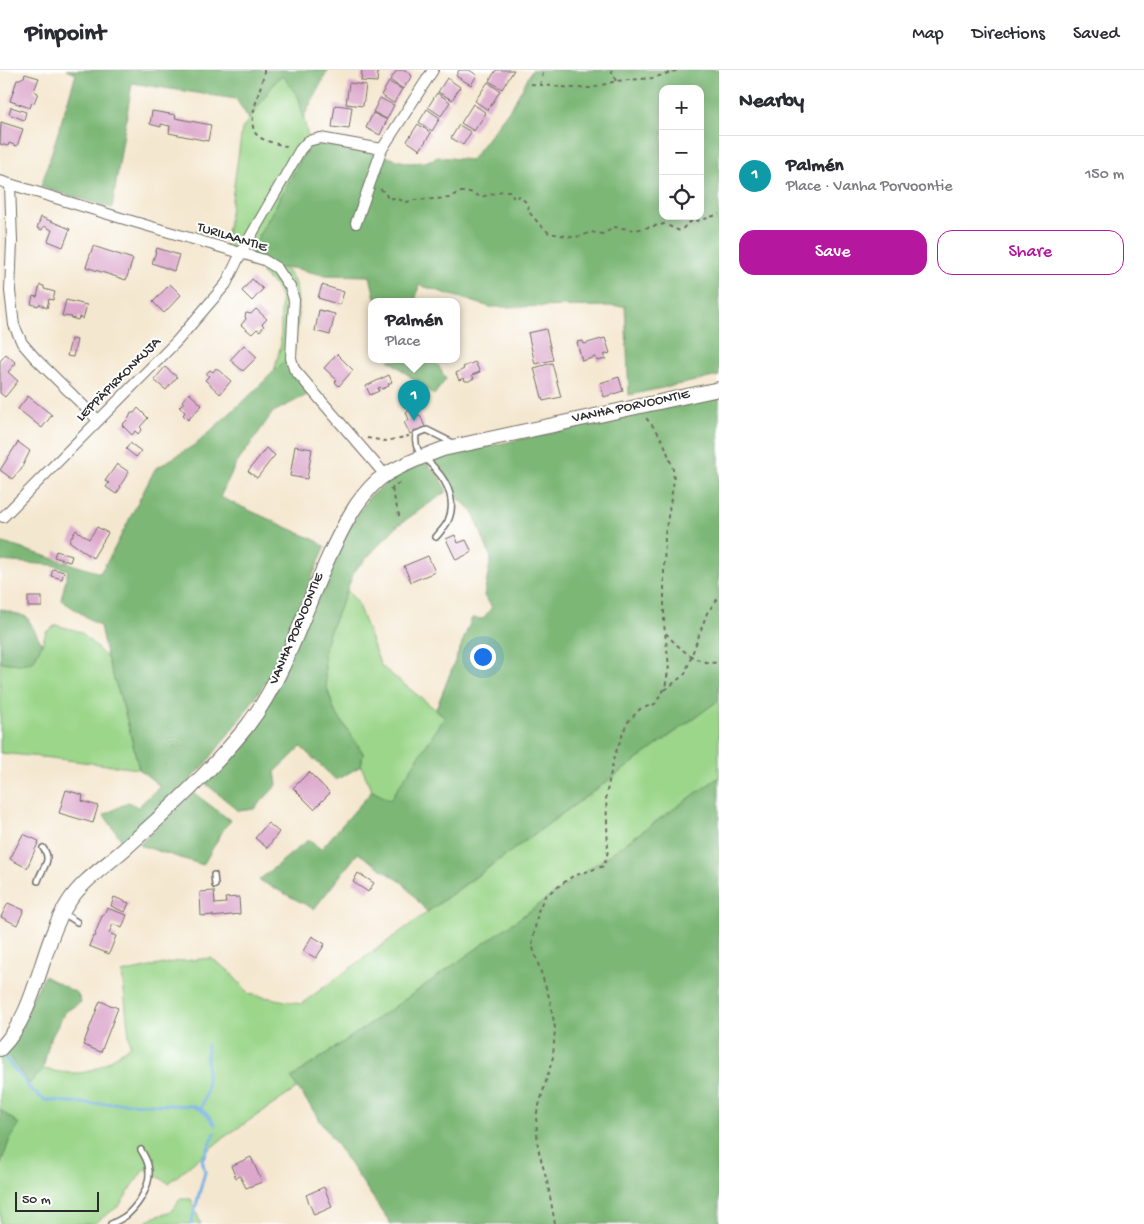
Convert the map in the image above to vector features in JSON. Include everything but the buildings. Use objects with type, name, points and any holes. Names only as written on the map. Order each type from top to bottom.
[{"type":"street","points":[[356,223],[382,148],[433,70]]},
{"type":"street","points":[[300,150],[308,141],[320,138],[382,148]]},
{"type":"street","name":"LEPPÄPIRKONKUJA","points":[[3,517],[177,341],[226,284],[300,150]]},
{"type":"street","points":[[5,183],[10,291],[14,325],[22,343],[35,358],[98,420]]},
{"type":"street","name":"TURILAANTIE","points":[[5,183],[242,253],[264,260],[277,268],[290,287],[294,300],[291,358],[294,369],[386,476]]},
{"type":"street","name":"VANHA PORVOONTIE","points":[[0,1049],[13,1033],[28,1006],[62,913],[79,888],[196,784],[248,724],[276,682],[314,587],[348,518],[378,481],[422,456],[458,446],[719,389]]},
{"type":"lane","points":[[436,537],[447,522],[452,507],[449,490],[438,471],[422,456],[414,443],[416,434],[427,430],[458,446]]},
{"type":"lane","points":[[38,881],[47,861],[48,854],[43,848]]},
{"type":"lane","points":[[214,875],[215,885]]},
{"type":"lane","points":[[62,913],[77,922]]},
{"type":"lane","points":[[111,1224],[127,1215],[136,1205],[145,1189],[149,1177],[148,1166],[141,1150]]},
{"type":"path","points":[[264,70],[264,78],[252,123],[254,133],[264,139],[300,150]]},
{"type":"path","points":[[540,85],[544,70]]},
{"type":"path","points":[[611,70],[616,80]]},
{"type":"path","points":[[531,84],[592,88],[616,80],[653,78],[678,70]]},
{"type":"path","points":[[370,183],[385,192],[388,200],[394,198],[408,202],[449,198],[459,192],[470,192],[481,197],[502,191],[510,191],[514,199],[519,196],[528,204],[529,212],[549,232],[572,237],[582,236],[590,232],[603,234],[615,227],[635,230],[664,224],[680,232],[690,222],[719,214]]},
{"type":"path","points":[[556,1224],[538,1148],[536,1116],[553,1057],[555,1028],[550,1000],[532,945],[538,911],[546,896],[573,876],[604,866],[608,851],[606,796],[614,757],[627,723],[640,709],[655,704],[663,692],[669,666],[665,631],[665,535],[674,480],[673,469],[666,446],[657,431],[637,406]]},
{"type":"path","points":[[351,436],[386,441],[416,434]]},
{"type":"path","points":[[386,476],[394,495],[400,520]]},
{"type":"path","points":[[663,692],[685,674],[707,613],[719,597]]},
{"type":"path","points":[[665,631],[674,643],[692,657],[713,663],[719,662]]},
{"type":"green space","points":[[66,70],[328,70],[303,118],[299,98],[283,76],[278,78],[249,119],[236,99],[132,83],[112,208],[41,187],[76,74]]},
{"type":"green space","points":[[532,70],[719,70],[719,376],[629,395],[625,306],[490,307],[419,285],[416,298],[375,298],[370,276],[323,275],[293,268],[277,268],[251,256],[255,243],[310,146],[324,144],[381,155],[408,163],[425,162],[438,157],[471,160],[513,105]]},
{"type":"green space","points":[[284,75],[299,98],[310,146],[255,243],[251,256],[225,248],[242,129],[278,78]]},
{"type":"green space","points":[[267,260],[285,268],[296,284],[299,314],[294,350],[291,358],[285,360],[274,372],[281,344],[281,300],[275,285],[262,274]]},
{"type":"green space","points":[[291,358],[313,392],[273,412],[235,466],[220,497],[317,541],[325,547],[269,677],[205,765],[123,842],[104,815],[128,802],[138,807],[160,786],[139,769],[124,709],[107,658],[100,626],[61,600],[68,570],[52,565],[0,561],[0,542],[100,573],[155,469],[196,444],[285,360]]},
{"type":"green space","points":[[393,363],[437,363],[446,379],[434,395]]},
{"type":"green space","points":[[719,396],[719,700],[427,912],[403,883],[358,853],[314,909],[259,880],[308,840],[321,849],[372,791],[390,800],[445,717],[436,709],[472,618],[483,619],[492,607],[484,596],[491,558],[473,512],[454,494],[432,460]]},
{"type":"green space","points":[[425,463],[436,472],[447,491],[397,526],[355,570],[329,633],[324,652],[326,685],[334,710],[363,753],[361,766],[336,780],[301,747],[275,772],[277,785],[254,809],[239,811],[205,783],[257,725],[341,542],[369,497],[396,476]]},
{"type":"green space","points":[[347,590],[357,602],[381,666],[445,717],[390,801],[372,791],[361,766],[363,753],[334,710],[326,685],[324,653],[329,633]]},
{"type":"green space","points":[[0,609],[27,617],[42,644],[33,662],[20,664],[0,662]]},
{"type":"green space","points":[[56,625],[81,632],[107,658],[124,709],[139,769],[0,753],[0,662],[20,664],[42,644],[46,632]]},
{"type":"green space","points":[[719,700],[719,777],[291,1078],[298,1088],[223,1138],[169,1183],[144,1169],[119,1206],[93,1224],[0,1224],[0,1166],[9,1141],[19,1124],[0,1110],[0,1057],[5,1051],[29,1084],[43,1069],[82,1073],[97,1068],[130,1045],[122,973],[173,962],[211,958],[228,970],[249,994],[301,1004]]},
{"type":"green space","points":[[719,777],[719,1224],[391,1224],[291,1078]]},
{"type":"green space","points":[[194,793],[231,821],[225,827],[203,865],[139,845]]},
{"type":"green space","points":[[44,976],[77,993],[81,1002],[65,1012],[49,1042],[43,1069],[29,1084],[5,1051]]},
{"type":"green space","points":[[0,1110],[19,1124],[9,1141],[0,1166]]},
{"type":"green space","points":[[179,1199],[191,1199],[201,1224],[147,1224],[147,1221],[152,1218],[173,1209]]},
{"type":"waterway","points":[[201,1109],[207,1089],[207,1045]]},
{"type":"waterway","points":[[3,1055],[32,1091],[45,1100],[93,1104],[124,1103],[193,1106],[206,1114],[215,1125]]},
{"type":"waterway","points":[[191,1224],[205,1172],[202,1159],[215,1133]]},
{"type":"place","name":"Palmén","points":[[414,421]]}]
